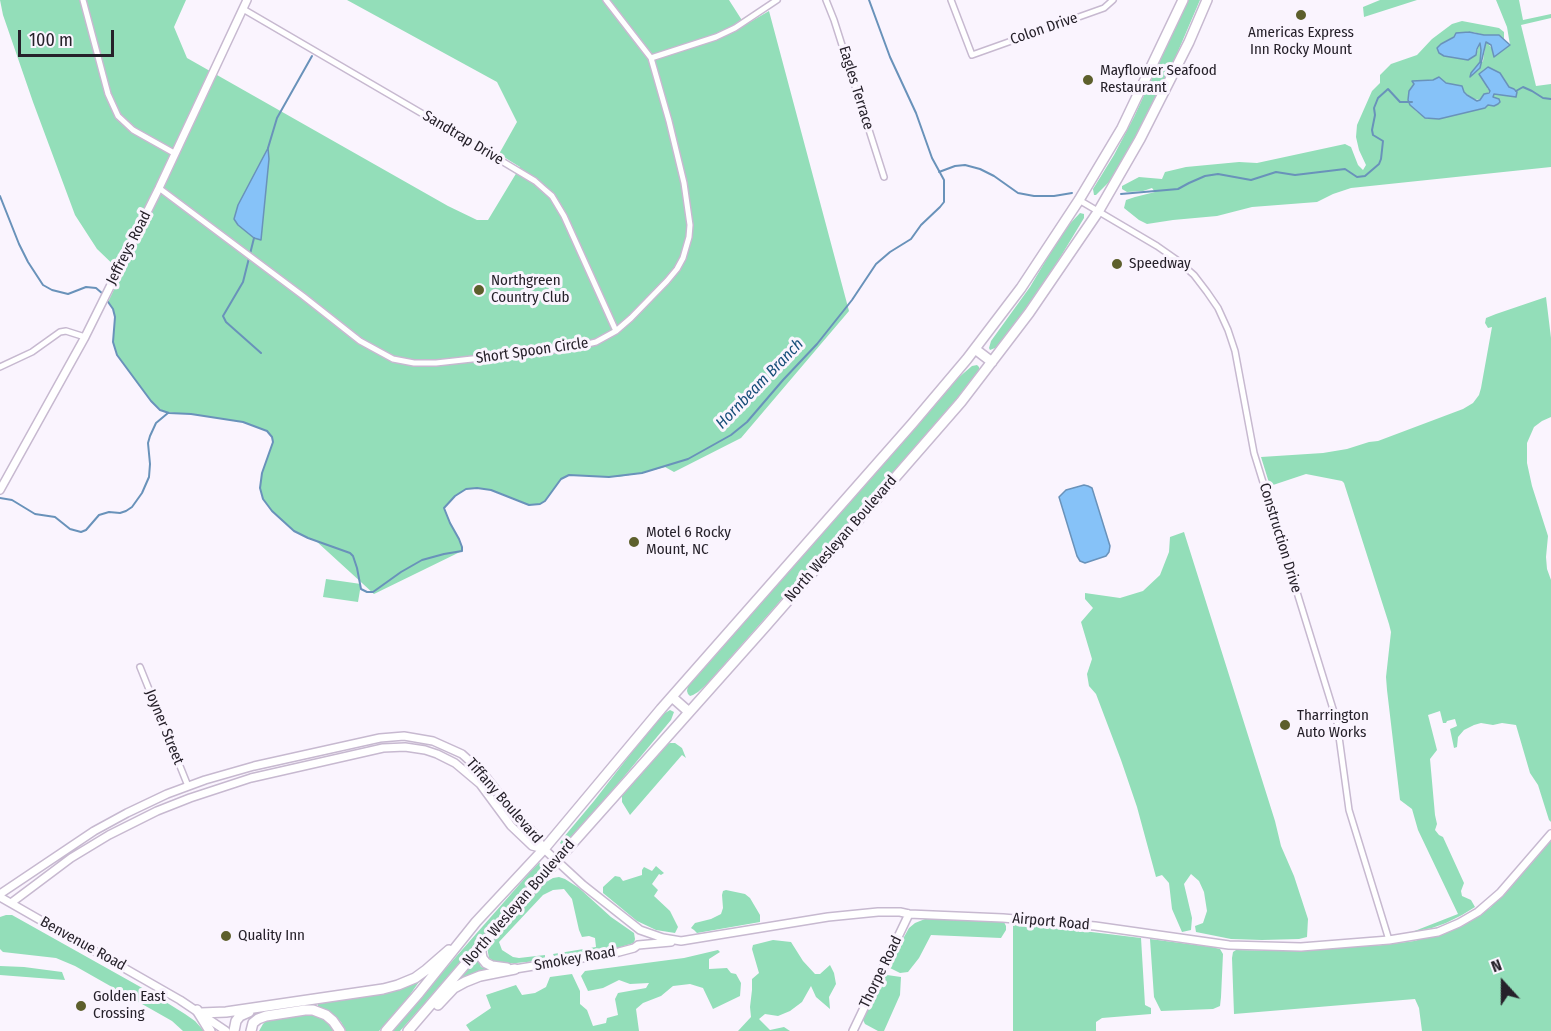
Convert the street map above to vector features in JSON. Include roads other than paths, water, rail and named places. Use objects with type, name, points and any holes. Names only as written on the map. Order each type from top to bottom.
[{"type":"highway","name":"North Wesleyan Boulevard","points":[[386,1031],[470,930],[544,849],[672,697],[975,349],[1021,288],[1079,200],[1122,128],[1183,0]]},
{"type":"highway","name":"North Wesleyan Boulevard","points":[[409,1031],[481,946],[950,415],[992,362],[1029,313],[1098,212],[1145,130],[1189,42],[1207,0]]},
{"type":"highway","points":[[975,349],[992,362]]},
{"type":"highway","points":[[672,697],[689,712]]},
{"type":"highway","points":[[199,1012],[226,1012],[367,992],[398,985],[426,970],[470,930]]},
{"type":"highway","points":[[481,946],[482,958],[486,963],[515,969]]},
{"type":"highway","points":[[409,1031],[454,988],[480,976],[515,969]]},
{"type":"highway","points":[[234,1031],[236,1021],[246,1012],[283,1004]]},
{"type":"highway","points":[[251,1031],[253,1023],[258,1019],[305,1010],[313,1010],[326,1015],[340,1031]]},
{"type":"highway","points":[[199,1012],[210,1031]]},
{"type":"street","points":[[83,0],[108,94],[118,116],[134,130],[174,153]]},
{"type":"street","name":"Jeffreys Road","points":[[0,490],[85,337],[159,188],[247,0]]},
{"type":"street","name":"Short Spoon Circle","points":[[159,188],[360,341],[393,359],[414,363],[436,363],[571,348],[596,342],[616,331],[677,269],[689,237],[684,183],[651,58],[606,0]]},
{"type":"street","points":[[651,58],[716,37],[742,24],[777,0]]},
{"type":"street","name":"Eagles Terrace","points":[[826,0],[884,177]]},
{"type":"street","name":"Colon Drive","points":[[951,0],[972,55],[1104,8],[1113,0]]},
{"type":"street","name":"Sandtrap Drive","points":[[243,9],[535,181],[552,196],[559,206],[616,331]]},
{"type":"street","name":"Construction Drive","points":[[1079,200],[1177,260],[1208,292],[1228,330],[1235,351],[1254,453],[1334,713],[1349,810],[1389,940]]},
{"type":"street","points":[[0,367],[32,352],[60,332],[66,331],[85,337]]},
{"type":"street","name":"Joyner Street","points":[[140,667],[188,786]]},
{"type":"street","name":"Tiffany Boulevard","points":[[0,895],[94,831],[167,794],[230,772],[309,753],[404,735],[443,744],[462,754],[476,766],[534,833],[544,849]]},
{"type":"street","name":"Tiffany Boulevard","points":[[10,903],[77,854],[157,811],[196,795],[251,778],[383,748],[405,747],[424,750],[455,763],[480,784],[511,826],[532,846],[544,849]]},
{"type":"street","name":"Airport Road","points":[[544,849],[603,902],[640,930],[681,941],[837,916],[900,912],[1095,926],[1228,945],[1301,947],[1389,940],[1438,932],[1459,923],[1478,912],[1500,894],[1551,834]]},
{"type":"street","name":"Benvenue Road","points":[[0,895],[10,903],[128,969],[226,1031]]},
{"type":"street","name":"Thorpe Road","points":[[853,1031],[909,914]]},
{"type":"street","name":"Smokey Road","points":[[515,969],[634,948],[638,945],[681,941]]},
{"type":"water","points":[[1456,33],[1499,35],[1510,45],[1494,57],[1491,45],[1486,42],[1480,68],[1470,77],[1480,62],[1480,43],[1476,55],[1468,60],[1444,56],[1437,48],[1454,37]]},
{"type":"water","points":[[1488,67],[1500,73],[1509,87],[1517,92],[1516,97],[1494,94],[1493,97],[1499,99],[1500,102],[1494,106],[1488,105],[1485,108],[1439,119],[1425,118],[1410,105],[1408,100],[1409,91],[1414,84],[1412,81],[1433,80],[1439,77],[1446,83],[1462,86],[1467,95],[1477,101],[1480,100],[1490,91],[1479,74]]},
{"type":"water","points":[[268,148],[269,159],[261,240],[254,238],[234,219],[238,205]]},
{"type":"water","points":[[1084,485],[1092,488],[1110,546],[1106,556],[1085,563],[1077,556],[1059,497],[1066,490]]},
{"type":"waterway","name":"Hornbeam Branch","points":[[106,299],[115,317],[113,342],[117,355],[151,401],[160,410],[169,413],[243,422],[267,431],[273,442],[262,473],[260,488],[263,499],[272,511],[294,531],[350,553],[357,568],[361,589],[373,592],[422,560],[462,551],[459,539],[444,508],[455,496],[466,489],[491,490],[529,505],[540,504],[545,501],[561,479],[569,475],[609,477],[642,473],[688,459],[731,435],[747,422],[817,344],[852,300],[876,264],[911,239],[921,225],[940,207],[944,202],[944,180],[932,158],[916,113],[890,57],[869,0]]},
{"type":"waterway","points":[[268,148],[277,118],[312,56]]},
{"type":"waterway","name":"Hornbeam Branch","points":[[1516,91],[1523,87],[1543,98],[1551,99]]},
{"type":"waterway","name":"Hornbeam Branch","points":[[1121,194],[1178,189],[1205,176],[1218,174],[1251,180],[1276,172],[1295,175],[1345,169],[1357,177],[1365,176],[1379,164],[1381,159],[1383,141],[1373,135],[1372,130],[1374,108],[1378,98],[1388,89],[1400,102],[1412,102]]},
{"type":"waterway","name":"Hornbeam Branch","points":[[939,172],[965,165],[994,176],[1018,193],[1034,196],[1072,193]]},
{"type":"waterway","name":"Hornbeam Branch","points":[[0,196],[19,244],[43,285],[68,294],[86,287],[96,288],[103,294]]},
{"type":"waterway","points":[[254,238],[243,282],[223,316],[226,322],[261,353]]},
{"type":"waterway","points":[[0,498],[12,500],[35,514],[55,517],[70,529],[81,532],[86,530],[99,515],[126,511],[132,507],[142,493],[149,477],[148,443],[150,436],[156,423],[168,413]]},
{"type":"place","name":"Americas Express Inn Rocky Mount","points":[[1301,15]]},
{"type":"place","name":"Mayflower Seafood Restaurant","points":[[1088,80]]},
{"type":"place","name":"Speedway","points":[[1117,264]]},
{"type":"place","name":"Northgreen Country Club","points":[[479,290]]},
{"type":"place","name":"Motel 6 Rocky Mount, NC","points":[[634,542]]},
{"type":"place","name":"Tharrington Auto Works","points":[[1285,725]]},
{"type":"place","name":"Quality Inn","points":[[226,936]]},
{"type":"place","name":"Golden East Crossing","points":[[81,1006]]}]
